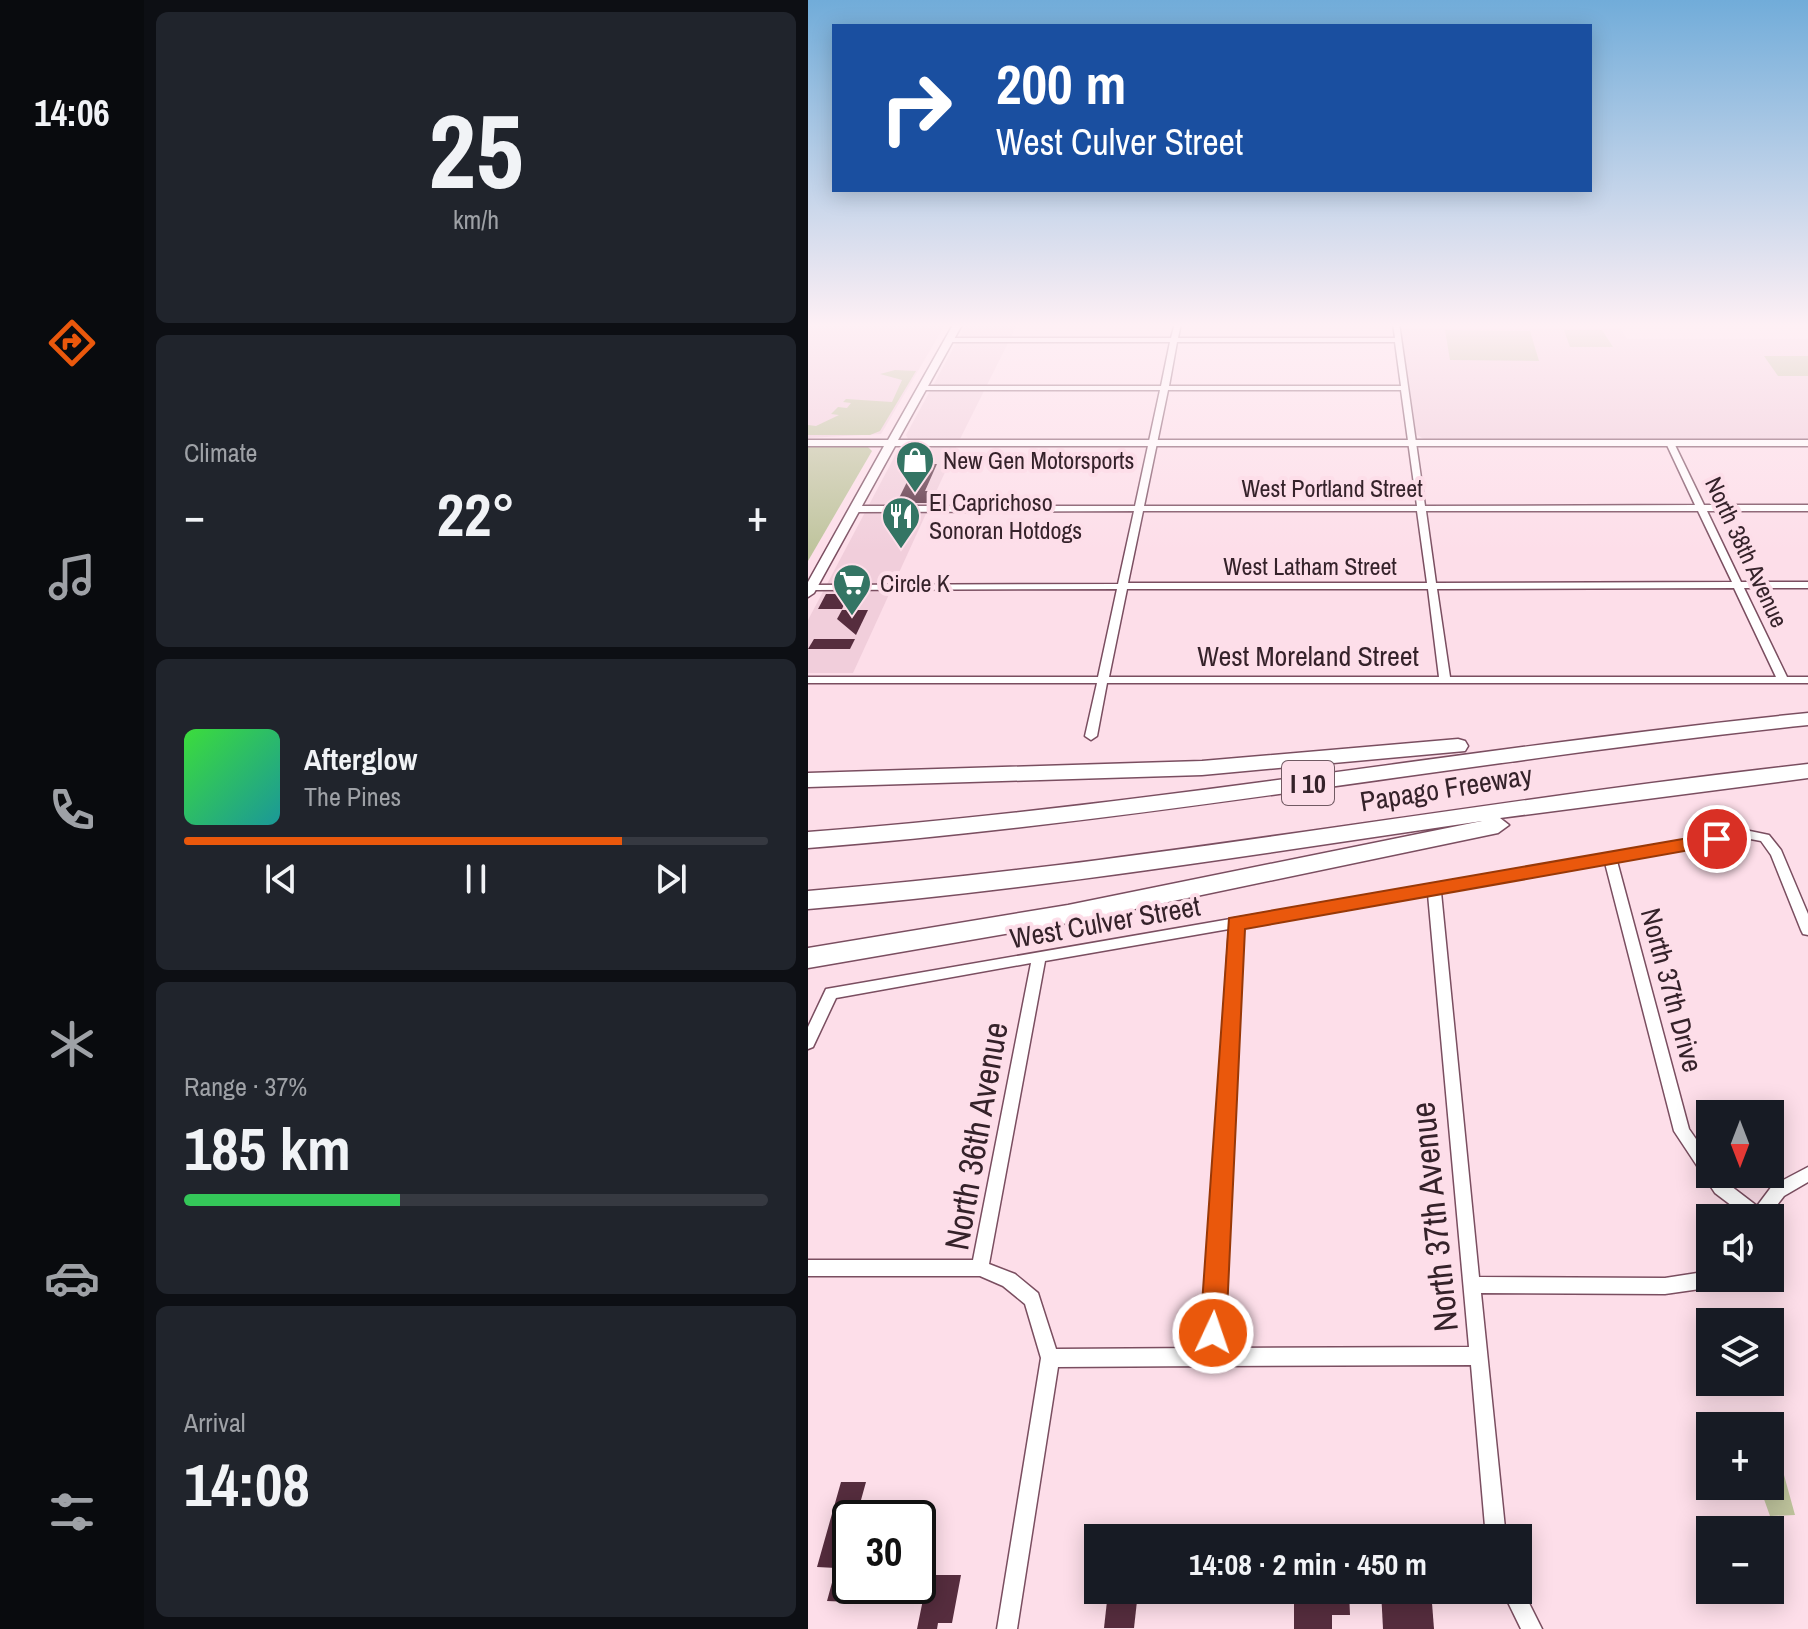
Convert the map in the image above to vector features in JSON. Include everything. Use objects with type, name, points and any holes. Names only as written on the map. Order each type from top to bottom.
[{"type":"highway","points":[[808,780],[1202,768],[1652,725],[1808,719]]},
{"type":"highway","name":"Papago Freeway","points":[[808,840],[1029,821],[1614,739],[1808,719]]},
{"type":"highway","points":[[808,958],[889,948],[1502,824],[1800,772]]},
{"type":"highway","name":"Papago Freeway","points":[[808,900],[967,886],[1146,864],[1560,801],[1800,772]]},
{"type":"street","points":[[810,590],[916,399]]},
{"type":"street","points":[[1091,736],[1161,399]]},
{"type":"street","points":[[1406,399],[1445,680]]},
{"type":"street","points":[[808,443],[1808,443]]},
{"type":"street","name":"North 38th Avenue","points":[[1670,443],[1783,680]]},
{"type":"street","name":"West Portland Street","points":[[855,509],[1808,508]]},
{"type":"street","name":"West Latham Street","points":[[810,590],[1122,586],[1808,585]]},
{"type":"street","name":"West Moreland Street","points":[[808,680],[1808,680]]},
{"type":"street","name":"West Culver Street","points":[[808,1043],[831,993],[1611,860],[1745,834],[1765,838],[1777,853],[1808,930]]},
{"type":"street","name":"North 37th Drive","points":[[1611,860],[1682,1131],[1696,1151]]},
{"type":"street","name":"North 37th Avenue","points":[[1434,890],[1495,1524]]},
{"type":"street","points":[[1211,1360],[1236,923]]},
{"type":"street","name":"North 36th Avenue","points":[[1007,1629],[1050,1358],[1032,1299],[1009,1280],[980,1268],[1039,957]]},
{"type":"street","points":[[1768,1204],[1778,1191],[1808,1174]]},
{"type":"street","name":"North 37th Drive","points":[[1721,1188],[1741,1204]]},
{"type":"street","points":[[808,1268],[980,1268]]},
{"type":"street","points":[[1473,1285],[1665,1286],[1696,1282]]},
{"type":"street","points":[[1050,1358],[1211,1360],[1480,1356]]},
{"type":"street","points":[[1519,1604],[1532,1629]]},
{"type":"shaded area","points":[[808,399],[901,399],[881,434],[808,438]]},
{"type":"shaded area","points":[[926,399],[980,399],[960,439],[908,439],[906,435]]},
{"type":"shaded area","points":[[1411,399],[1808,399],[1808,439],[1425,440],[1416,434]]},
{"type":"shaded area","points":[[909,446],[957,446],[853,673],[808,673],[808,620],[898,450]]},
{"type":"green space","points":[[846,399],[892,402],[899,399],[880,431],[870,435],[808,435],[808,425],[816,426],[839,415],[831,414],[838,407],[847,408],[851,403],[843,402]]},
{"type":"green space","points":[[808,447],[868,447],[872,451],[808,561]]},
{"type":"green space","points":[[1784,1475],[1795,1515],[1770,1516],[1764,1500],[1784,1500]]},
{"type":"building","points":[[920,454],[928,459],[925,464],[937,464],[925,491],[934,491],[928,503],[901,503],[903,498],[899,498],[915,466],[905,459]]},
{"type":"building","points":[[826,594],[849,594],[842,609],[818,609]]},
{"type":"building","name":"Circle K","points":[[842,610],[868,610],[856,635],[837,619]]},
{"type":"building","name":"Circle K","points":[[814,639],[855,639],[850,649],[808,649]]},
{"type":"building","points":[[841,1482],[866,1482],[861,1500],[836,1500]]},
{"type":"building","points":[[832,1514],[832,1568],[817,1567]]},
{"type":"building","points":[[936,1575],[961,1575],[952,1623],[938,1623],[937,1629],[917,1629],[922,1604],[936,1604]]},
{"type":"building","points":[[832,1583],[832,1601],[827,1601]]},
{"type":"building","points":[[1107,1604],[1137,1604],[1134,1628],[1104,1628]]},
{"type":"building","points":[[1294,1604],[1350,1604],[1350,1615],[1332,1615],[1332,1629],[1294,1629]]},
{"type":"building","points":[[1382,1604],[1432,1604],[1434,1629],[1383,1629]]},
{"type":"place","name":"New Gen Motorsports","points":[[915,494]]},
{"type":"place","name":"El Caprichoso Sonoran Hotdogs","points":[[901,550]]},
{"type":"place","name":"Circle K","points":[[852,617]]},
{"type":"route","points":[[1213,1333],[1236,923],[1611,860],[1717,839]]}]
